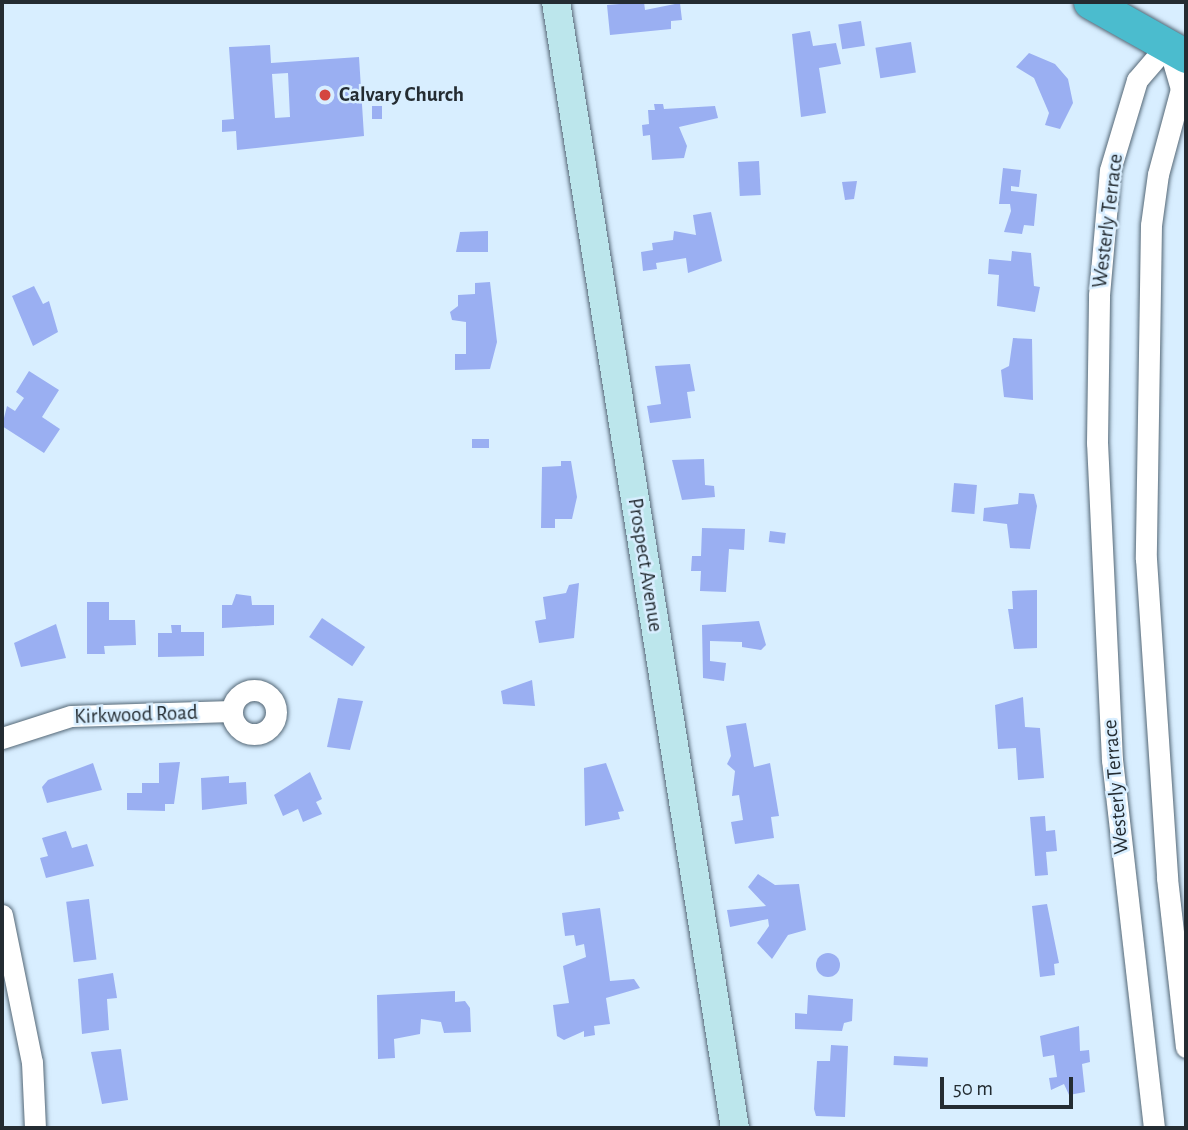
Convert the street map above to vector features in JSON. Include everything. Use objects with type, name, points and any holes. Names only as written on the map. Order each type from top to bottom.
[{"type":"highway","points":[[1090,2],[1177,50]]},
{"type":"main road","name":"Prospect Avenue","points":[[556,2],[735,1128]]},
{"type":"street","name":"Westerly Terrace","points":[[1177,50],[1181,89],[1158,174],[1151,225],[1146,559],[1167,878],[1186,1047]]},
{"type":"street","name":"Westerly Terrace","points":[[1154,1128],[1112,760],[1097,416],[1099,295],[1110,170],[1137,80],[1177,50]]},
{"type":"street","name":"Kirkwood Road","points":[[2,738],[71,716],[232,711]]},
{"type":"street","points":[[2,915],[33,1062],[35,1128]]},
{"type":"building","points":[[644,2],[645,10],[680,3],[682,20],[671,21],[671,29],[610,35],[607,5]]},
{"type":"building","points":[[861,21],[865,46],[842,49],[838,25]]},
{"type":"building","points":[[810,31],[813,46],[836,43],[841,64],[819,68],[826,113],[801,117],[792,34]]},
{"type":"building","points":[[911,42],[916,73],[880,78],[875,48]]},
{"type":"building","name":"Calvary Church","points":[[270,45],[271,63],[359,57],[364,136],[237,150],[236,131],[222,132],[222,120],[234,119],[229,47]],"holes":[[[288,73],[290,117],[275,118],[272,74]]]},
{"type":"building","points":[[1029,53],[1055,64],[1068,79],[1073,103],[1060,129],[1045,125],[1049,113],[1034,78],[1016,67]]},
{"type":"building","points":[[654,104],[663,104],[664,109],[715,106],[718,118],[679,127],[687,146],[684,158],[652,160],[650,135],[643,136],[642,125],[649,124],[648,110],[655,110]]},
{"type":"building","points":[[372,106],[382,106],[382,119],[372,119]]},
{"type":"building","points":[[759,161],[761,195],[740,196],[738,162]]},
{"type":"building","points":[[1003,168],[1021,170],[1019,187],[1011,186],[1011,191],[1037,194],[1034,226],[1024,225],[1022,234],[1004,232],[1011,211],[1010,204],[999,204]]},
{"type":"building","points":[[857,181],[854,199],[845,200],[842,182]]},
{"type":"building","points":[[711,212],[722,261],[688,273],[686,258],[656,263],[657,269],[643,271],[641,252],[653,250],[652,243],[673,240],[674,231],[696,235],[693,215]]},
{"type":"building","points":[[488,231],[488,252],[456,252],[460,232]]},
{"type":"building","points":[[1012,251],[1031,253],[1034,286],[1040,287],[1035,312],[997,306],[999,275],[988,274],[989,259],[1011,261]]},
{"type":"building","points":[[490,282],[497,342],[490,369],[455,370],[455,354],[466,354],[466,322],[452,320],[450,312],[458,306],[458,295],[475,294],[475,283]]},
{"type":"building","points":[[34,286],[43,304],[49,301],[58,332],[33,346],[12,296]]},
{"type":"building","points":[[1013,338],[1032,339],[1033,400],[1004,397],[1001,370],[1009,366]]},
{"type":"building","points":[[690,364],[695,391],[687,392],[691,418],[650,423],[647,406],[661,404],[655,366]]},
{"type":"building","points":[[29,371],[59,390],[42,417],[60,429],[44,453],[2,426],[7,406],[15,411],[24,398],[16,392]]},
{"type":"building","points":[[472,439],[489,439],[489,448],[472,448]]},
{"type":"building","points":[[704,459],[705,485],[714,486],[715,497],[682,500],[672,460]]},
{"type":"building","points":[[561,461],[571,461],[577,497],[572,519],[555,519],[555,528],[541,528],[542,467],[561,466]]},
{"type":"building","points":[[954,483],[977,485],[974,514],[951,512]]},
{"type":"building","points":[[1019,493],[1034,494],[1037,506],[1030,549],[1010,548],[1007,524],[983,521],[984,508],[1018,504]]},
{"type":"building","points":[[702,528],[745,529],[744,550],[729,549],[726,592],[700,591],[701,571],[691,571],[692,556],[701,556]]},
{"type":"building","points":[[770,531],[786,533],[785,544],[769,542]]},
{"type":"building","points":[[579,583],[574,638],[539,643],[535,621],[546,619],[543,597],[566,593],[569,585]]},
{"type":"building","points":[[1037,590],[1037,648],[1014,649],[1008,609],[1013,609],[1012,591]]},
{"type":"building","points":[[236,594],[251,596],[252,605],[274,605],[274,625],[222,628],[222,605],[232,605]]},
{"type":"building","points":[[87,602],[109,602],[109,620],[135,620],[136,645],[104,646],[105,654],[87,654]]},
{"type":"building","points":[[322,618],[365,647],[352,666],[309,637]]},
{"type":"building","points":[[759,621],[766,645],[761,650],[742,647],[742,642],[710,641],[710,661],[726,663],[724,681],[703,678],[702,625]]},
{"type":"building","points":[[56,624],[66,658],[21,667],[14,643]]},
{"type":"building","points":[[171,625],[181,625],[181,632],[204,632],[204,656],[158,657],[158,633],[172,633]]},
{"type":"building","points":[[532,680],[535,706],[503,704],[501,691]]},
{"type":"building","points":[[1023,697],[1025,727],[1040,728],[1044,778],[1018,780],[1016,748],[998,749],[995,705]]},
{"type":"building","points":[[338,698],[363,701],[350,750],[327,747]]},
{"type":"building","points":[[746,723],[754,767],[770,763],[779,816],[771,817],[774,838],[735,844],[731,822],[743,820],[739,795],[732,796],[735,771],[727,764],[731,756],[726,726]]},
{"type":"building","points":[[180,762],[174,804],[165,804],[165,811],[127,810],[127,793],[142,793],[142,783],[159,783],[159,763]]},
{"type":"building","points":[[93,763],[102,790],[47,803],[42,787],[48,780]]},
{"type":"building","points":[[606,763],[624,811],[618,812],[620,819],[585,826],[584,768]]},
{"type":"building","points":[[310,772],[322,799],[316,802],[322,814],[303,822],[298,809],[283,816],[274,795]]},
{"type":"building","points":[[229,776],[229,783],[246,782],[247,804],[202,810],[201,778]]},
{"type":"building","points":[[1045,816],[1046,831],[1055,830],[1057,851],[1046,852],[1048,875],[1035,876],[1030,817]]},
{"type":"building","points":[[66,831],[72,848],[87,844],[94,866],[46,878],[40,858],[48,856],[42,838]]},
{"type":"building","points":[[758,874],[775,885],[799,884],[806,930],[788,935],[772,959],[757,943],[769,926],[768,919],[730,927],[727,910],[766,906],[748,887]]},
{"type":"building","points":[[89,899],[96,960],[74,962],[66,902]]},
{"type":"building","points":[[1047,904],[1059,963],[1054,964],[1055,975],[1040,977],[1032,906]]},
{"type":"building","points":[[600,908],[610,981],[634,979],[640,988],[606,998],[610,1024],[594,1026],[595,1035],[584,1037],[584,1031],[564,1040],[557,1036],[553,1005],[569,1003],[563,966],[586,957],[584,944],[576,946],[574,935],[565,936],[562,913]]},
{"type":"building","points":[[828,953],[837,956],[840,965],[837,974],[828,977],[819,974],[816,965],[819,956]]},
{"type":"building","points":[[113,973],[117,998],[107,999],[109,1030],[82,1034],[78,979]]},
{"type":"building","points":[[455,991],[455,1002],[465,1001],[470,1008],[471,1032],[444,1033],[441,1022],[421,1019],[420,1034],[394,1039],[395,1058],[378,1059],[377,995]]},
{"type":"building","points":[[808,995],[853,999],[852,1021],[844,1023],[842,1031],[795,1029],[795,1013],[807,1014]]},
{"type":"building","points":[[1079,1026],[1080,1051],[1089,1050],[1090,1062],[1082,1064],[1085,1092],[1069,1095],[1064,1084],[1051,1090],[1049,1078],[1057,1077],[1054,1055],[1043,1057],[1040,1036]]},
{"type":"building","points":[[831,1045],[848,1046],[845,1117],[816,1116],[814,1109],[817,1061],[830,1061]]},
{"type":"building","points":[[121,1049],[128,1100],[102,1104],[91,1052]]},
{"type":"building","points":[[894,1056],[928,1058],[927,1067],[894,1065]]},
{"type":"place","name":"Calvary Church","points":[[325,95]]}]
